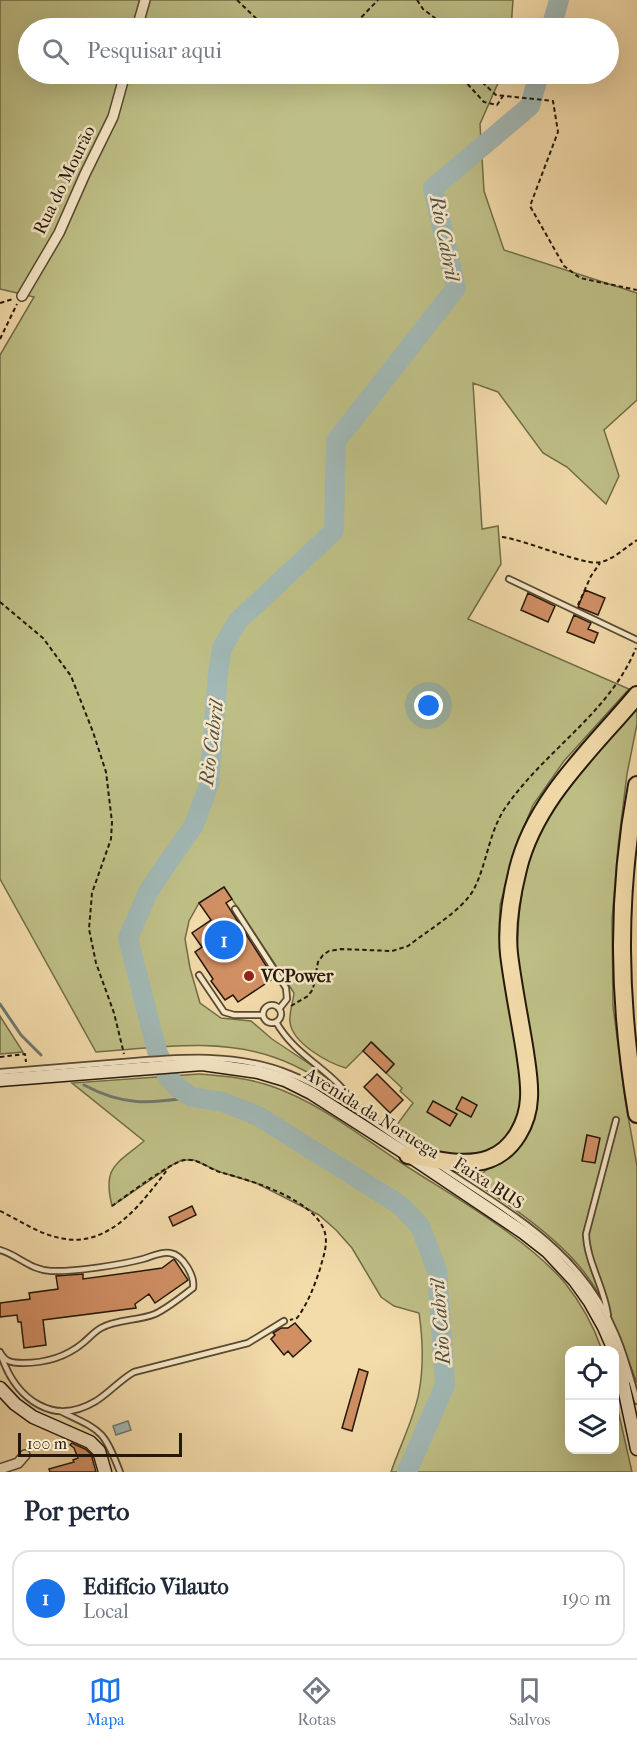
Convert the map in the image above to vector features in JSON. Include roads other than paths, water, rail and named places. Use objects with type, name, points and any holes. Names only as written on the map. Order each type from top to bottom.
[{"type":"highway","points":[[408,1155],[462,1163],[491,1158],[512,1142],[525,1120],[529,1084],[508,935],[512,894],[522,854],[528,837],[547,803],[574,767],[637,694]]},
{"type":"highway","points":[[637,785],[626,861],[621,955],[624,1027],[637,1114]]},
{"type":"highway","points":[[637,865],[632,974],[637,1040]]},
{"type":"main road","name":"Avenida da Noruega","points":[[0,1080],[180,1061],[225,1066],[276,1077],[311,1093],[364,1126],[524,1233],[547,1251],[575,1281],[599,1317],[613,1346]]},
{"type":"main road","name":"Avenida da Noruega","points":[[619,1367],[621,1374]]},
{"type":"main road","points":[[621,1374],[637,1418]]},
{"type":"main road","points":[[621,1374],[637,1449]]},
{"type":"main road","points":[[0,1388],[15,1404],[33,1417],[90,1442],[99,1451],[105,1472]]},
{"type":"street","points":[[140,18],[145,0]]},
{"type":"street","name":"Rua do Mourão","points":[[22,296],[59,233],[113,117],[122,84]]},
{"type":"street","points":[[0,1469],[18,1463],[26,1455]]},
{"type":"lane","points":[[509,579],[637,640]]},
{"type":"lane","points":[[199,975],[224,1012],[234,1015],[263,1016],[268,1022],[276,1022],[280,1018],[280,1010],[287,999],[286,988],[235,909]]},
{"type":"lane","points":[[263,1016],[265,1008],[270,1005],[280,1010]]},
{"type":"lane","points":[[276,1022],[294,1047],[339,1082],[350,1097],[364,1126]]},
{"type":"lane","name":"Faixa BUS","points":[[180,1061],[229,1059],[273,1067],[309,1082],[520,1220],[567,1259],[586,1282],[609,1321],[623,1354],[637,1401]]},
{"type":"lane","points":[[0,1072],[125,1065]]},
{"type":"lane","points":[[613,1346],[606,1299],[587,1246],[586,1234],[616,1120]]},
{"type":"lane","points":[[0,1250],[28,1265],[49,1271],[133,1261],[164,1252],[171,1253],[177,1255],[184,1263],[193,1276],[194,1282],[193,1288],[161,1311],[100,1329],[81,1344],[53,1359],[35,1363],[16,1363],[9,1362],[2,1357],[0,1352]]},
{"type":"lane","points":[[60,1411],[84,1407],[95,1402],[134,1372],[248,1343],[284,1321]]},
{"type":"lane","points":[[0,1352],[11,1377],[26,1397],[45,1408],[60,1411],[91,1425],[104,1436],[120,1472]]},
{"type":"water","points":[[128,1421],[131,1430],[116,1435],[113,1426]]},
{"type":"waterway","name":"Rio Cabril","points":[[554,18],[559,0]]},
{"type":"waterway","name":"Rio Cabril","points":[[407,1472],[445,1385],[437,1270],[420,1226],[400,1205],[258,1116],[223,1102],[192,1097],[178,1088],[168,1077],[157,1051],[128,938],[149,890],[194,825],[209,785],[222,648],[238,621],[334,531],[336,441],[456,288],[433,188],[530,106],[536,84]]},
{"type":"waterway","points":[[0,1004],[21,1035],[41,1055]]},
{"type":"waterway","points":[[84,1085],[111,1097],[136,1102],[192,1097]]},
{"type":"place","name":"Edifício Vilauto","points":[[224,940]]},
{"type":"place","name":"VCPower","points":[[249,976]]}]
